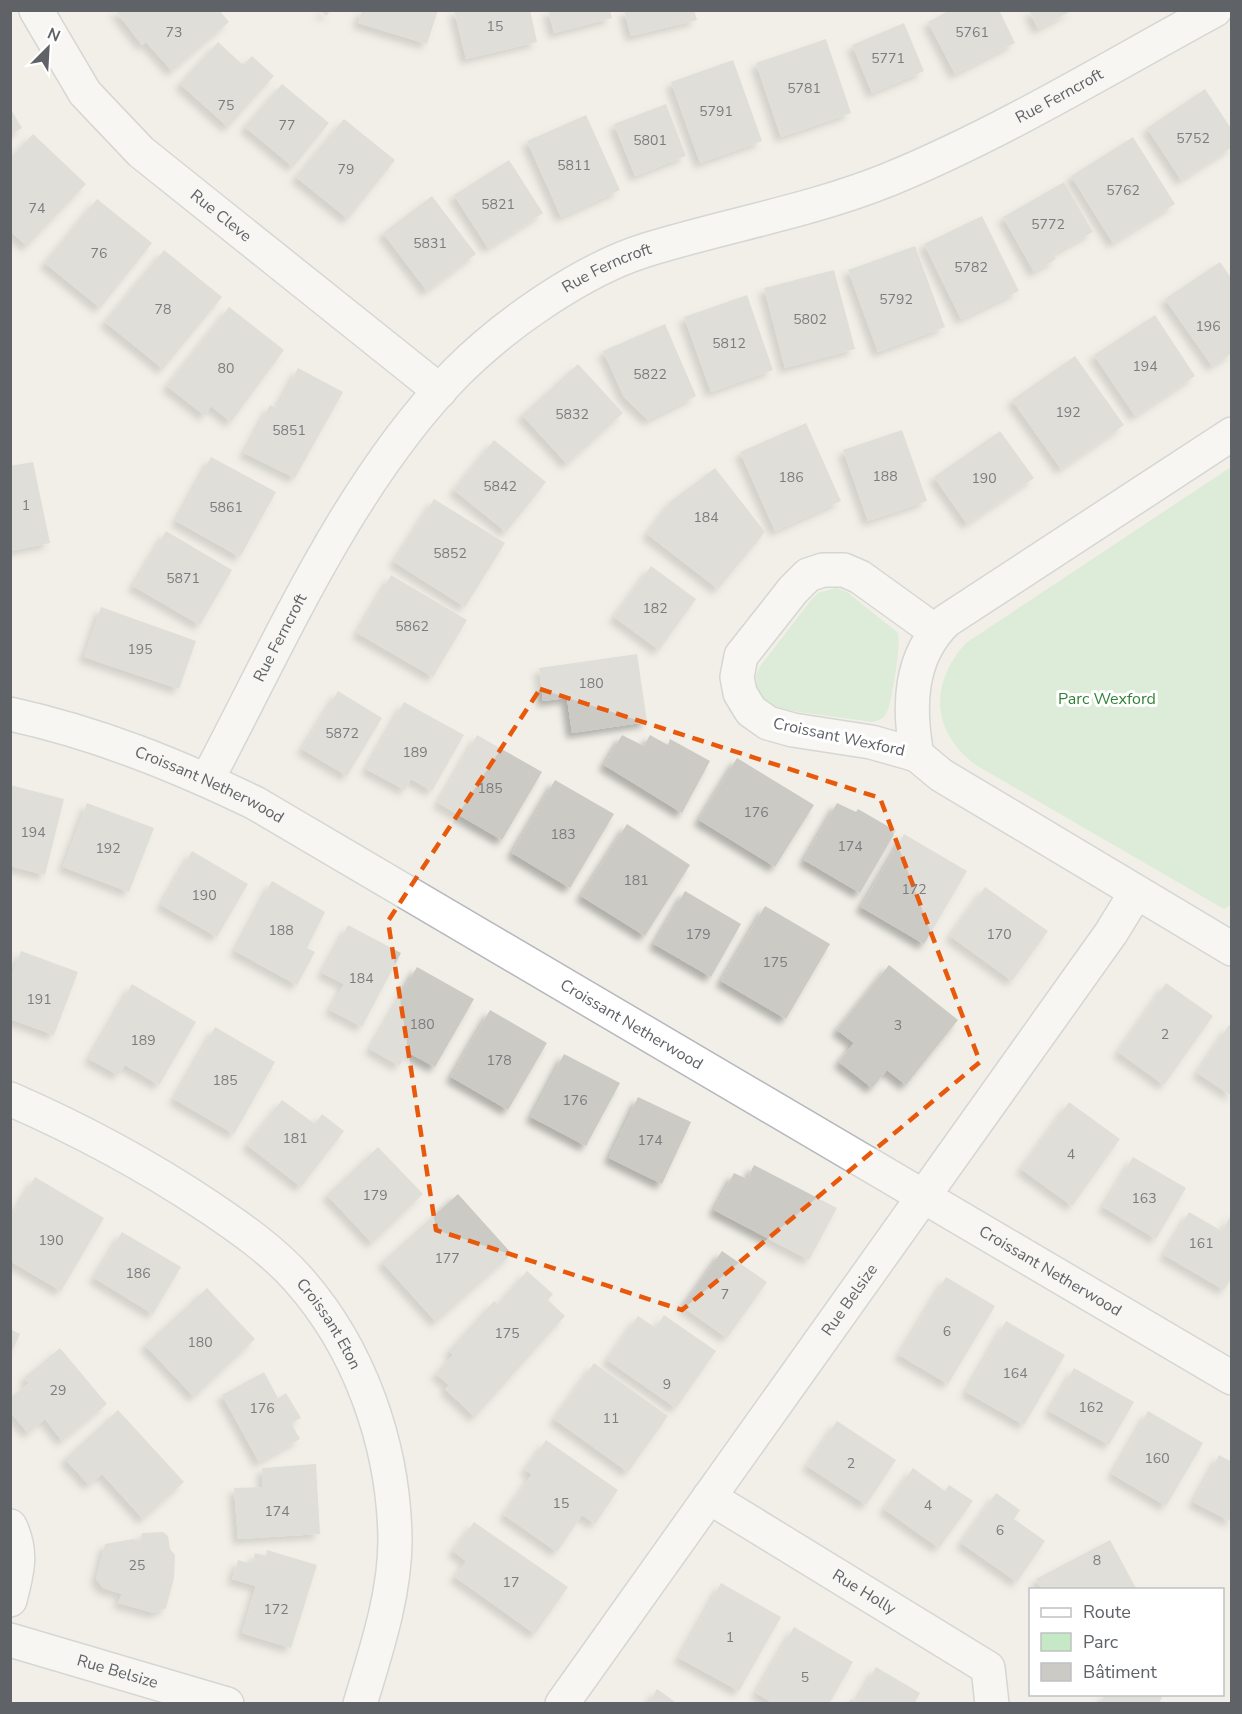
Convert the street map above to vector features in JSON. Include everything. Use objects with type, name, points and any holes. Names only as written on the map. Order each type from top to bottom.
[{"type":"street","name":"Rue Cleve","points":[[36,10],[85,93],[141,152],[440,392]]},
{"type":"street","name":"Rue Ferncroft","points":[[207,780],[359,498],[382,463],[440,392],[472,358],[577,279],[644,251],[832,200],[889,179],[972,141],[1215,10]]},
{"type":"street","points":[[1224,10],[1232,21]]},
{"type":"street","name":"Croissant Wexford","points":[[916,755],[911,726],[912,685],[920,658],[935,631],[953,616],[1232,434]]},
{"type":"street","name":"Croissant Wexford","points":[[935,631],[860,577],[844,570],[823,570],[808,575],[793,590],[741,656],[736,677],[740,693],[751,711],[768,723],[793,730],[871,742],[916,755],[941,776],[978,800],[1232,949]]},
{"type":"street","name":"Croissant Netherwood","points":[[10,714],[103,738],[207,780],[255,803],[1232,1378]]},
{"type":"street","name":"Rue Belsize","points":[[562,1704],[1112,933],[1135,894]]},
{"type":"street","name":"Croissant Eton","points":[[10,1098],[93,1139],[175,1185],[250,1235],[296,1277],[332,1322],[356,1367],[378,1426],[389,1473],[395,1541],[389,1593],[379,1642],[360,1704]]},
{"type":"street","name":"Rue Holly","points":[[709,1497],[988,1668],[992,1704]]},
{"type":"street","points":[[10,1526],[19,1548],[18,1569],[10,1599]]},
{"type":"street","name":"Rue Belsize","points":[[10,1640],[227,1704]]},
{"type":"highlighted area","points":[[540,689],[880,798],[980,1062],[682,1310],[436,1230],[388,921]]},
{"type":"green space","name":"Parc Wexford","points":[[1231,467],[1232,904],[1224,909],[976,765],[950,738],[940,707],[941,690],[946,674],[954,658],[966,643]]},
{"type":"green space","points":[[836,588],[847,592],[898,633],[897,660],[889,706],[885,716],[880,720],[873,722],[784,710],[770,706],[757,693],[756,674],[761,665],[812,599],[818,593]]},
{"type":"building","points":[[115,10],[219,10],[229,22],[172,71],[146,42],[142,45]]},
{"type":"building","points":[[320,10],[331,10],[326,16]]},
{"type":"building","points":[[362,10],[438,10],[427,44],[358,23]]},
{"type":"building","points":[[454,10],[530,10],[537,42],[466,59]]},
{"type":"building","points":[[548,10],[610,10],[612,18],[554,33]]},
{"type":"building","points":[[624,10],[694,10],[697,20],[631,36]]},
{"type":"building","points":[[950,10],[999,10],[1015,43],[955,74],[928,22]]},
{"type":"building","points":[[1029,10],[1073,10],[1038,29]]},
{"type":"building","points":[[904,23],[924,71],[872,93],[852,45]]},
{"type":"building","points":[[826,39],[851,113],[781,137],[756,63]]},
{"type":"building","points":[[218,42],[243,65],[252,56],[274,76],[228,127],[180,84]]},
{"type":"building","points":[[733,60],[762,141],[700,163],[671,82]]},
{"type":"building","points":[[282,84],[329,123],[293,167],[245,127]]},
{"type":"building","points":[[1205,89],[1232,130],[1232,147],[1181,180],[1147,128]]},
{"type":"building","points":[[666,104],[686,156],[635,176],[614,124]]},
{"type":"building","points":[[10,108],[22,128],[10,135]]},
{"type":"building","points":[[586,115],[620,190],[561,217],[527,141]]},
{"type":"building","points":[[344,119],[395,160],[348,219],[296,177]]},
{"type":"building","points":[[33,134],[86,184],[27,246],[10,231],[10,158]]},
{"type":"building","points":[[1133,137],[1175,204],[1113,243],[1071,176]]},
{"type":"building","points":[[509,160],[543,213],[488,248],[454,195]]},
{"type":"building","points":[[1064,182],[1093,232],[1053,254],[1056,259],[1034,272],[1003,217]]},
{"type":"building","points":[[432,196],[476,254],[427,291],[383,233]]},
{"type":"building","points":[[97,199],[152,243],[100,308],[45,263]]},
{"type":"building","points":[[982,216],[1019,291],[961,319],[924,244]]},
{"type":"building","points":[[915,246],[945,327],[878,352],[848,270]]},
{"type":"building","points":[[164,250],[222,297],[163,369],[105,322]]},
{"type":"building","points":[[1220,262],[1232,279],[1232,353],[1212,366],[1165,299]]},
{"type":"building","points":[[834,270],[855,349],[785,368],[764,288]]},
{"type":"building","points":[[747,295],[773,370],[711,392],[684,317]]},
{"type":"building","points":[[229,307],[284,350],[231,422],[211,406],[205,416],[167,386]]},
{"type":"building","points":[[1155,315],[1195,376],[1135,416],[1094,355]]},
{"type":"building","points":[[665,324],[696,396],[648,420],[624,397],[603,351]]},
{"type":"building","points":[[1075,356],[1124,425],[1061,469],[1012,400]]},
{"type":"building","points":[[578,364],[623,413],[567,464],[522,415]]},
{"type":"building","points":[[298,368],[343,392],[295,478],[244,453],[270,405],[277,408]]},
{"type":"building","points":[[806,423],[841,501],[775,531],[740,452]]},
{"type":"building","points":[[902,430],[927,501],[868,521],[843,450]]},
{"type":"building","points":[[1000,431],[1034,478],[967,524],[934,477]]},
{"type":"building","points":[[494,440],[546,482],[506,532],[454,490]]},
{"type":"building","points":[[211,457],[276,492],[240,557],[176,521]]},
{"type":"building","points":[[33,462],[50,543],[10,551],[10,466]]},
{"type":"building","points":[[715,468],[765,532],[718,589],[647,534],[670,502]]},
{"type":"building","points":[[434,499],[505,543],[465,607],[394,562]]},
{"type":"building","points":[[166,531],[232,570],[200,625],[133,586]]},
{"type":"building","points":[[651,566],[696,599],[659,650],[614,617]]},
{"type":"building","points":[[391,575],[467,620],[433,677],[357,633]]},
{"type":"building","points":[[101,607],[196,641],[179,689],[84,657]]},
{"type":"building","points":[[637,654],[647,722],[572,733],[567,698],[543,701],[539,668]]},
{"type":"building","points":[[338,691],[382,718],[347,776],[302,749]]},
{"type":"building","points":[[404,702],[464,735],[432,791],[411,779],[405,790],[366,769]]},
{"type":"building","points":[[477,735],[542,772],[502,840],[438,803]]},
{"type":"building","points":[[622,735],[644,746],[650,735],[668,745],[670,739],[710,761],[682,813],[604,765]]},
{"type":"building","points":[[737,758],[814,805],[775,867],[699,820]]},
{"type":"building","points":[[555,780],[614,814],[570,888],[512,853]]},
{"type":"building","points":[[10,785],[64,799],[45,875],[10,866]]},
{"type":"building","points":[[87,803],[154,828],[129,892],[63,867]]},
{"type":"building","points":[[837,803],[856,812],[858,809],[896,831],[860,893],[804,860]]},
{"type":"building","points":[[627,824],[690,865],[645,936],[581,896]]},
{"type":"building","points":[[904,834],[967,871],[924,944],[861,907]]},
{"type":"building","points":[[192,851],[248,884],[217,937],[161,905]]},
{"type":"building","points":[[272,881],[325,912],[307,948],[315,952],[297,985],[235,951]]},
{"type":"building","points":[[985,887],[1048,931],[1012,981],[950,936]]},
{"type":"building","points":[[685,891],[741,924],[711,977],[654,944]]},
{"type":"building","points":[[765,906],[830,944],[786,1019],[721,981]]},
{"type":"building","points":[[348,925],[401,953],[362,1027],[330,1010],[344,984],[322,973]]},
{"type":"building","points":[[21,951],[78,972],[54,1035],[10,1019],[10,980]]},
{"type":"building","points":[[889,965],[958,1020],[906,1085],[887,1070],[872,1088],[839,1062],[854,1043],[837,1030]]},
{"type":"building","points":[[417,967],[474,999],[435,1067],[407,1052],[399,1066],[370,1049]]},
{"type":"building","points":[[1166,983],[1213,1016],[1164,1085],[1118,1052]]},
{"type":"building","points":[[132,984],[196,1022],[159,1085],[125,1065],[118,1075],[89,1059]]},
{"type":"building","points":[[490,1010],[547,1043],[508,1110],[451,1077]]},
{"type":"building","points":[[1229,1025],[1232,1027],[1232,1096],[1197,1073]]},
{"type":"building","points":[[215,1027],[275,1062],[234,1134],[174,1099]]},
{"type":"building","points":[[564,1054],[620,1083],[586,1146],[531,1117]]},
{"type":"building","points":[[638,1097],[691,1122],[662,1184],[609,1158]]},
{"type":"building","points":[[282,1100],[315,1124],[322,1114],[344,1131],[301,1187],[247,1145]]},
{"type":"building","points":[[1069,1102],[1120,1139],[1072,1206],[1021,1169]]},
{"type":"building","points":[[378,1147],[423,1194],[372,1243],[327,1195]]},
{"type":"building","points":[[1133,1157],[1186,1188],[1156,1239],[1103,1207]]},
{"type":"building","points":[[754,1165],[837,1208],[809,1260],[714,1210],[734,1173],[747,1179]]},
{"type":"building","points":[[35,1177],[104,1218],[61,1291],[10,1261],[10,1219]]},
{"type":"building","points":[[458,1194],[512,1254],[436,1322],[382,1262]]},
{"type":"building","points":[[1189,1212],[1222,1231],[1232,1213],[1232,1277],[1224,1290],[1164,1255]]},
{"type":"building","points":[[122,1232],[181,1267],[153,1314],[94,1278]]},
{"type":"building","points":[[722,1251],[767,1282],[727,1338],[683,1307]]},
{"type":"building","points":[[527,1271],[553,1294],[548,1300],[565,1316],[475,1417],[445,1389],[449,1385],[436,1374],[453,1355],[449,1351],[494,1301],[498,1304]]},
{"type":"building","points":[[946,1277],[995,1306],[948,1384],[899,1355]]},
{"type":"building","points":[[207,1288],[255,1339],[194,1397],[145,1345]]},
{"type":"building","points":[[664,1315],[716,1351],[676,1408],[607,1360],[638,1316],[656,1328]]},
{"type":"building","points":[[1006,1321],[1065,1355],[1024,1425],[966,1392]]},
{"type":"building","points":[[10,1329],[20,1334],[10,1355]]},
{"type":"building","points":[[60,1348],[107,1404],[62,1441],[45,1419],[28,1433],[10,1412],[10,1398],[29,1383],[24,1378]]},
{"type":"building","points":[[594,1363],[668,1416],[628,1472],[554,1419]]},
{"type":"building","points":[[1074,1368],[1134,1402],[1109,1445],[1049,1411]]},
{"type":"building","points":[[264,1372],[278,1398],[286,1393],[301,1418],[291,1423],[300,1439],[259,1462],[222,1395]]},
{"type":"building","points":[[118,1410],[184,1482],[143,1519],[102,1474],[89,1485],[65,1459]]},
{"type":"building","points":[[1148,1411],[1203,1443],[1166,1506],[1112,1474]]},
{"type":"building","points":[[837,1421],[896,1460],[866,1505],[807,1466]]},
{"type":"building","points":[[546,1440],[618,1490],[595,1524],[582,1515],[557,1552],[504,1515],[532,1474],[525,1470]]},
{"type":"building","points":[[1219,1455],[1232,1462],[1232,1522],[1193,1502]]},
{"type":"building","points":[[316,1464],[320,1534],[238,1539],[234,1488],[263,1487],[262,1468]]},
{"type":"building","points":[[913,1468],[945,1491],[949,1485],[973,1501],[939,1548],[884,1509]]},
{"type":"building","points":[[996,1493],[1020,1510],[1014,1519],[1045,1541],[1017,1582],[961,1543]]},
{"type":"building","points":[[474,1522],[568,1587],[535,1634],[455,1577],[466,1561],[453,1551]]},
{"type":"building","points":[[163,1532],[168,1536],[170,1549],[175,1555],[174,1578],[166,1608],[154,1613],[118,1603],[122,1594],[103,1588],[96,1579],[105,1544],[133,1539],[140,1541],[142,1533]]},
{"type":"building","points":[[1110,1540],[1136,1588],[1041,1588],[1036,1579]]},
{"type":"building","points":[[267,1550],[317,1565],[291,1648],[242,1633],[256,1586],[232,1579],[238,1560],[252,1564],[255,1553],[266,1556]]},
{"type":"building","points":[[721,1583],[781,1617],[739,1691],[679,1658]]},
{"type":"building","points":[[794,1627],[853,1662],[829,1704],[774,1704],[756,1693]]},
{"type":"building","points":[[876,1667],[920,1693],[914,1704],[848,1704],[851,1699],[856,1702]]},
{"type":"building","points":[[657,1689],[678,1704],[648,1704]]},
{"type":"building","points":[[1104,1696],[1162,1696],[1159,1704],[1100,1704]]}]
